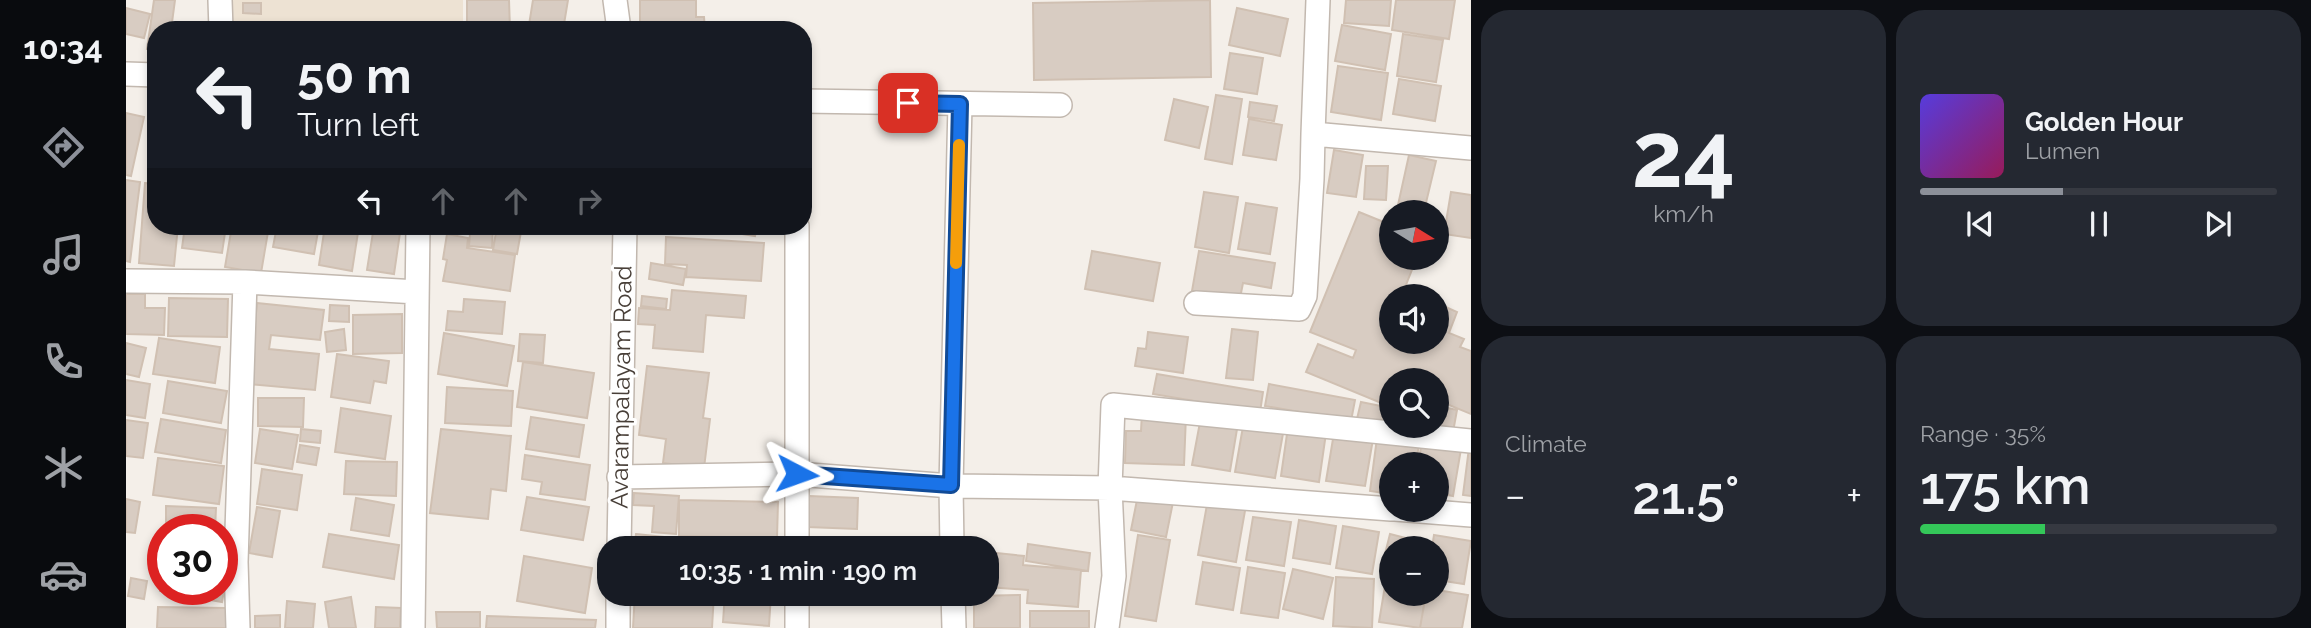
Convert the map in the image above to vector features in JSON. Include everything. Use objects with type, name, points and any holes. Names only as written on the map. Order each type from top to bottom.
[{"type":"street","points":[[220,0],[220,21]]},
{"type":"street","points":[[615,0],[618,21]]},
{"type":"street","points":[[1196,303],[1299,309],[1305,296],[1318,0]]},
{"type":"street","points":[[126,74],[147,75]]},
{"type":"street","points":[[812,101],[1060,105]]},
{"type":"street","points":[[952,536],[960,104]]},
{"type":"street","points":[[1313,134],[1471,148],[1471,138]]},
{"type":"street","points":[[413,628],[418,235]]},
{"type":"street","name":"Avarampalayam Road","points":[[619,536],[625,235]]},
{"type":"street","points":[[796,235],[797,536]]},
{"type":"street","points":[[126,281],[245,282],[417,292]]},
{"type":"street","points":[[238,628],[236,562],[245,282]]},
{"type":"street","points":[[1113,628],[1107,628],[1114,576],[1110,488],[1113,405],[1471,441]]},
{"type":"street","points":[[619,477],[797,474],[951,485],[1110,488],[1379,508]]},
{"type":"street","points":[[1449,513],[1471,515]]},
{"type":"street","points":[[618,606],[618,628]]},
{"type":"street","points":[[797,606],[797,628]]},
{"type":"street","points":[[953,606],[954,628]]},
{"type":"shaded area","points":[[231,0],[463,0],[463,21],[231,21]]},
{"type":"building","points":[[154,0],[175,0],[172,21],[151,21]]},
{"type":"building","points":[[467,0],[509,0],[510,21],[467,21]]},
{"type":"building","points":[[533,0],[568,0],[564,21],[530,21]]},
{"type":"building","points":[[640,0],[696,0],[696,17],[704,17],[704,21],[640,21]]},
{"type":"building","points":[[1210,0],[1211,77],[1034,80],[1033,3]]},
{"type":"building","points":[[1346,0],[1391,0],[1389,26],[1344,23]]},
{"type":"building","points":[[1396,0],[1455,0],[1449,39],[1392,30]]},
{"type":"building","points":[[243,3],[261,3],[261,14],[243,13]]},
{"type":"building","points":[[126,8],[150,14],[144,38],[126,34]]},
{"type":"building","points":[[1237,8],[1288,19],[1280,56],[1229,45]]},
{"type":"building","points":[[1342,25],[1391,34],[1385,70],[1335,61]]},
{"type":"building","points":[[1403,34],[1443,40],[1436,82],[1397,76]]},
{"type":"building","points":[[1230,53],[1263,58],[1257,94],[1224,89]]},
{"type":"building","points":[[1338,66],[1388,73],[1381,120],[1331,112]]},
{"type":"building","points":[[1399,79],[1441,86],[1435,121],[1393,114]]},
{"type":"building","points":[[1216,95],[1242,99],[1232,164],[1205,159]]},
{"type":"building","points":[[1174,99],[1208,107],[1199,148],[1165,140]]},
{"type":"building","points":[[1250,102],[1277,106],[1274,121],[1248,117]]},
{"type":"building","points":[[126,113],[144,117],[131,176],[126,175]]},
{"type":"building","points":[[1249,119],[1282,125],[1276,160],[1243,155]]},
{"type":"building","points":[[1334,150],[1363,155],[1356,197],[1327,193]]},
{"type":"building","points":[[1409,155],[1436,161],[1427,200],[1399,200]]},
{"type":"building","points":[[1366,166],[1388,166],[1386,200],[1364,199]]},
{"type":"building","points":[[126,180],[140,182],[130,262],[126,261]]},
{"type":"building","points":[[145,183],[147,235],[177,235],[174,266],[139,263]]},
{"type":"building","points":[[1204,192],[1238,197],[1229,253],[1195,247]]},
{"type":"building","points":[[1451,192],[1471,195],[1471,238],[1449,235]]},
{"type":"building","points":[[1246,203],[1277,208],[1270,254],[1238,249]]},
{"type":"building","points":[[1359,212],[1379,220],[1379,270],[1412,270],[1406,284],[1379,284],[1379,354],[1449,354],[1449,333],[1464,339],[1460,347],[1471,351],[1471,414],[1449,405],[1449,368],[1379,368],[1379,402],[1306,372],[1318,344],[1353,358],[1356,350],[1310,332]]},
{"type":"building","points":[[184,235],[225,235],[222,253],[182,248]]},
{"type":"building","points":[[230,235],[267,235],[261,273],[225,267]]},
{"type":"building","points":[[275,235],[317,235],[314,254],[273,247]]},
{"type":"building","points":[[324,235],[358,235],[352,271],[319,265]]},
{"type":"building","points":[[373,235],[400,235],[394,274],[367,270]]},
{"type":"building","points":[[447,235],[468,238],[467,248],[515,255],[510,291],[443,281],[447,260],[443,259]]},
{"type":"building","points":[[470,235],[493,235],[492,248],[469,246]]},
{"type":"building","points":[[496,235],[520,235],[517,254],[493,250]]},
{"type":"building","points":[[666,237],[764,243],[761,281],[686,277],[687,265],[665,264]]},
{"type":"building","points":[[1092,251],[1160,263],[1153,301],[1085,289]]},
{"type":"building","points":[[1199,251],[1275,263],[1271,288],[1243,283],[1240,298],[1192,291]]},
{"type":"building","points":[[651,263],[686,269],[683,285],[649,279]]},
{"type":"building","points":[[672,290],[746,296],[744,318],[706,315],[703,352],[653,348],[655,325],[638,324],[639,308],[670,310]]},
{"type":"building","points":[[126,294],[145,294],[145,308],[165,308],[164,335],[126,334]]},
{"type":"building","points":[[642,296],[667,299],[666,309],[641,306]]},
{"type":"building","points":[[169,298],[228,299],[227,337],[168,336]]},
{"type":"building","points":[[464,299],[505,302],[502,334],[446,330],[448,311],[463,312]]},
{"type":"building","points":[[257,303],[324,310],[320,340],[271,335],[269,349],[319,354],[315,390],[249,384]]},
{"type":"building","points":[[330,305],[349,306],[349,322],[329,321]]},
{"type":"building","points":[[1449,308],[1457,312],[1449,333]]},
{"type":"building","points":[[402,314],[402,353],[353,354],[353,315]]},
{"type":"building","points":[[344,329],[346,350],[327,352],[325,332]]},
{"type":"building","points":[[1232,329],[1258,332],[1253,380],[1226,378]]},
{"type":"building","points":[[1148,332],[1188,337],[1183,373],[1135,366],[1138,348],[1146,349]]},
{"type":"building","points":[[444,333],[514,346],[507,386],[438,374]]},
{"type":"building","points":[[520,334],[545,335],[543,363],[518,361]]},
{"type":"building","points":[[159,338],[220,347],[215,383],[153,374]]},
{"type":"building","points":[[126,343],[146,348],[139,377],[126,374]]},
{"type":"building","points":[[337,354],[389,361],[386,383],[374,381],[370,403],[331,397]]},
{"type":"building","points":[[523,362],[594,373],[587,418],[517,407]]},
{"type":"building","points":[[647,366],[709,373],[703,418],[710,419],[704,468],[663,463],[666,439],[639,435]]},
{"type":"building","points":[[1157,374],[1263,392],[1260,412],[1153,394]]},
{"type":"building","points":[[126,380],[150,384],[145,418],[126,415]]},
{"type":"building","points":[[168,381],[227,391],[221,423],[163,413]]},
{"type":"building","points":[[1269,384],[1355,400],[1351,421],[1265,406]]},
{"type":"building","points":[[447,387],[513,391],[511,426],[445,423]]},
{"type":"building","points":[[258,398],[304,398],[303,427],[258,426]]},
{"type":"building","points":[[1361,402],[1379,406],[1379,423],[1357,419]]},
{"type":"building","points":[[341,408],[391,416],[385,459],[335,452]]},
{"type":"building","points":[[1449,408],[1457,410],[1453,432],[1449,431]]},
{"type":"building","points":[[1142,413],[1186,415],[1184,465],[1125,463],[1126,431],[1141,431]]},
{"type":"building","points":[[531,417],[584,425],[579,457],[526,449]]},
{"type":"building","points":[[1201,417],[1238,423],[1230,471],[1192,465]]},
{"type":"building","points":[[161,419],[226,430],[221,463],[155,452]]},
{"type":"building","points":[[126,420],[148,423],[143,458],[126,456]]},
{"type":"building","points":[[1244,421],[1284,428],[1275,478],[1235,472]]},
{"type":"building","points":[[1288,427],[1326,433],[1319,482],[1281,476]]},
{"type":"building","points":[[260,429],[298,435],[292,469],[255,463]]},
{"type":"building","points":[[301,429],[321,431],[320,443],[300,441]]},
{"type":"building","points":[[441,429],[511,436],[506,491],[491,489],[488,519],[430,513]]},
{"type":"building","points":[[1334,433],[1373,439],[1365,486],[1326,481]]},
{"type":"building","points":[[1377,438],[1419,444],[1418,452],[1379,452],[1379,492],[1370,491]]},
{"type":"building","points":[[1422,442],[1461,449],[1453,496],[1449,495],[1449,452],[1420,452]]},
{"type":"building","points":[[300,445],[319,448],[316,465],[297,462]]},
{"type":"building","points":[[1471,448],[1471,496],[1463,495]]},
{"type":"building","points":[[525,455],[590,465],[585,500],[540,494],[542,482],[522,479]]},
{"type":"building","points":[[158,458],[224,466],[219,504],[153,495]]},
{"type":"building","points":[[346,461],[397,462],[396,496],[344,494]]},
{"type":"building","points":[[262,469],[302,475],[297,510],[257,504]]},
{"type":"building","points":[[634,493],[679,496],[676,534],[652,532],[654,506],[633,505]]},
{"type":"building","points":[[1138,495],[1173,502],[1166,537],[1131,530]]},
{"type":"building","points":[[809,496],[858,498],[857,529],[808,527]]},
{"type":"building","points":[[527,497],[589,507],[583,540],[521,530]]},
{"type":"building","points":[[356,498],[394,505],[389,536],[351,530]]},
{"type":"building","points":[[126,499],[140,502],[135,533],[126,532]]},
{"type":"building","points":[[1208,499],[1246,505],[1236,562],[1198,555]]},
{"type":"building","points":[[679,500],[778,502],[777,536],[679,536]]},
{"type":"building","points":[[166,506],[216,508],[216,514],[166,514]]},
{"type":"building","points":[[257,507],[280,511],[272,557],[249,553]]},
{"type":"building","points":[[1253,517],[1291,522],[1284,566],[1246,560]]},
{"type":"building","points":[[1299,520],[1336,526],[1330,564],[1293,558]]},
{"type":"building","points":[[1343,526],[1379,532],[1372,574],[1336,568]]},
{"type":"building","points":[[329,534],[399,545],[394,579],[323,567]]},
{"type":"building","points":[[1138,535],[1170,540],[1156,621],[1125,616]]},
{"type":"building","points":[[1449,537],[1471,541],[1464,584],[1449,582]]},
{"type":"building","points":[[1028,544],[1090,553],[1088,571],[1026,561]]},
{"type":"building","points":[[999,553],[1024,556],[1023,565],[1081,570],[1078,607],[1027,603],[1028,590],[999,588]]},
{"type":"building","points":[[524,556],[592,568],[585,613],[517,601]]},
{"type":"building","points":[[1203,562],[1240,568],[1233,610],[1196,604]]},
{"type":"building","points":[[1248,567],[1285,573],[1278,618],[1241,613]]},
{"type":"building","points":[[1293,569],[1333,578],[1323,619],[1283,609]]},
{"type":"building","points":[[1336,577],[1374,579],[1372,628],[1333,626]]},
{"type":"building","points":[[131,578],[147,581],[144,599],[128,596]]},
{"type":"building","points":[[1449,592],[1468,595],[1462,628],[1420,628],[1424,606],[1449,606]]},
{"type":"building","points":[[999,595],[1020,595],[1020,628],[974,628],[974,606],[999,606]]},
{"type":"building","points":[[351,597],[356,628],[329,628],[325,602]]},
{"type":"building","points":[[287,601],[315,604],[313,628],[285,628]]},
{"type":"building","points":[[634,606],[713,606],[712,628],[633,628]]},
{"type":"building","points":[[724,606],[770,606],[769,626],[723,622]]},
{"type":"building","points":[[1382,606],[1424,606],[1420,628],[1379,622]]},
{"type":"building","points":[[158,607],[226,608],[226,628],[157,628]]},
{"type":"building","points":[[376,607],[401,608],[400,628],[375,628]]},
{"type":"building","points":[[1030,611],[1089,611],[1089,628],[1030,628]]},
{"type":"building","points":[[436,612],[480,612],[480,628],[437,628]]},
{"type":"building","points":[[280,615],[280,628],[255,628],[255,616]]},
{"type":"building","points":[[487,616],[596,620],[595,628],[486,628]]},
{"type":"slow traffic","points":[[956,263],[959,145]]},
{"type":"route","points":[[797,474],[951,485],[960,104],[908,103]]}]
